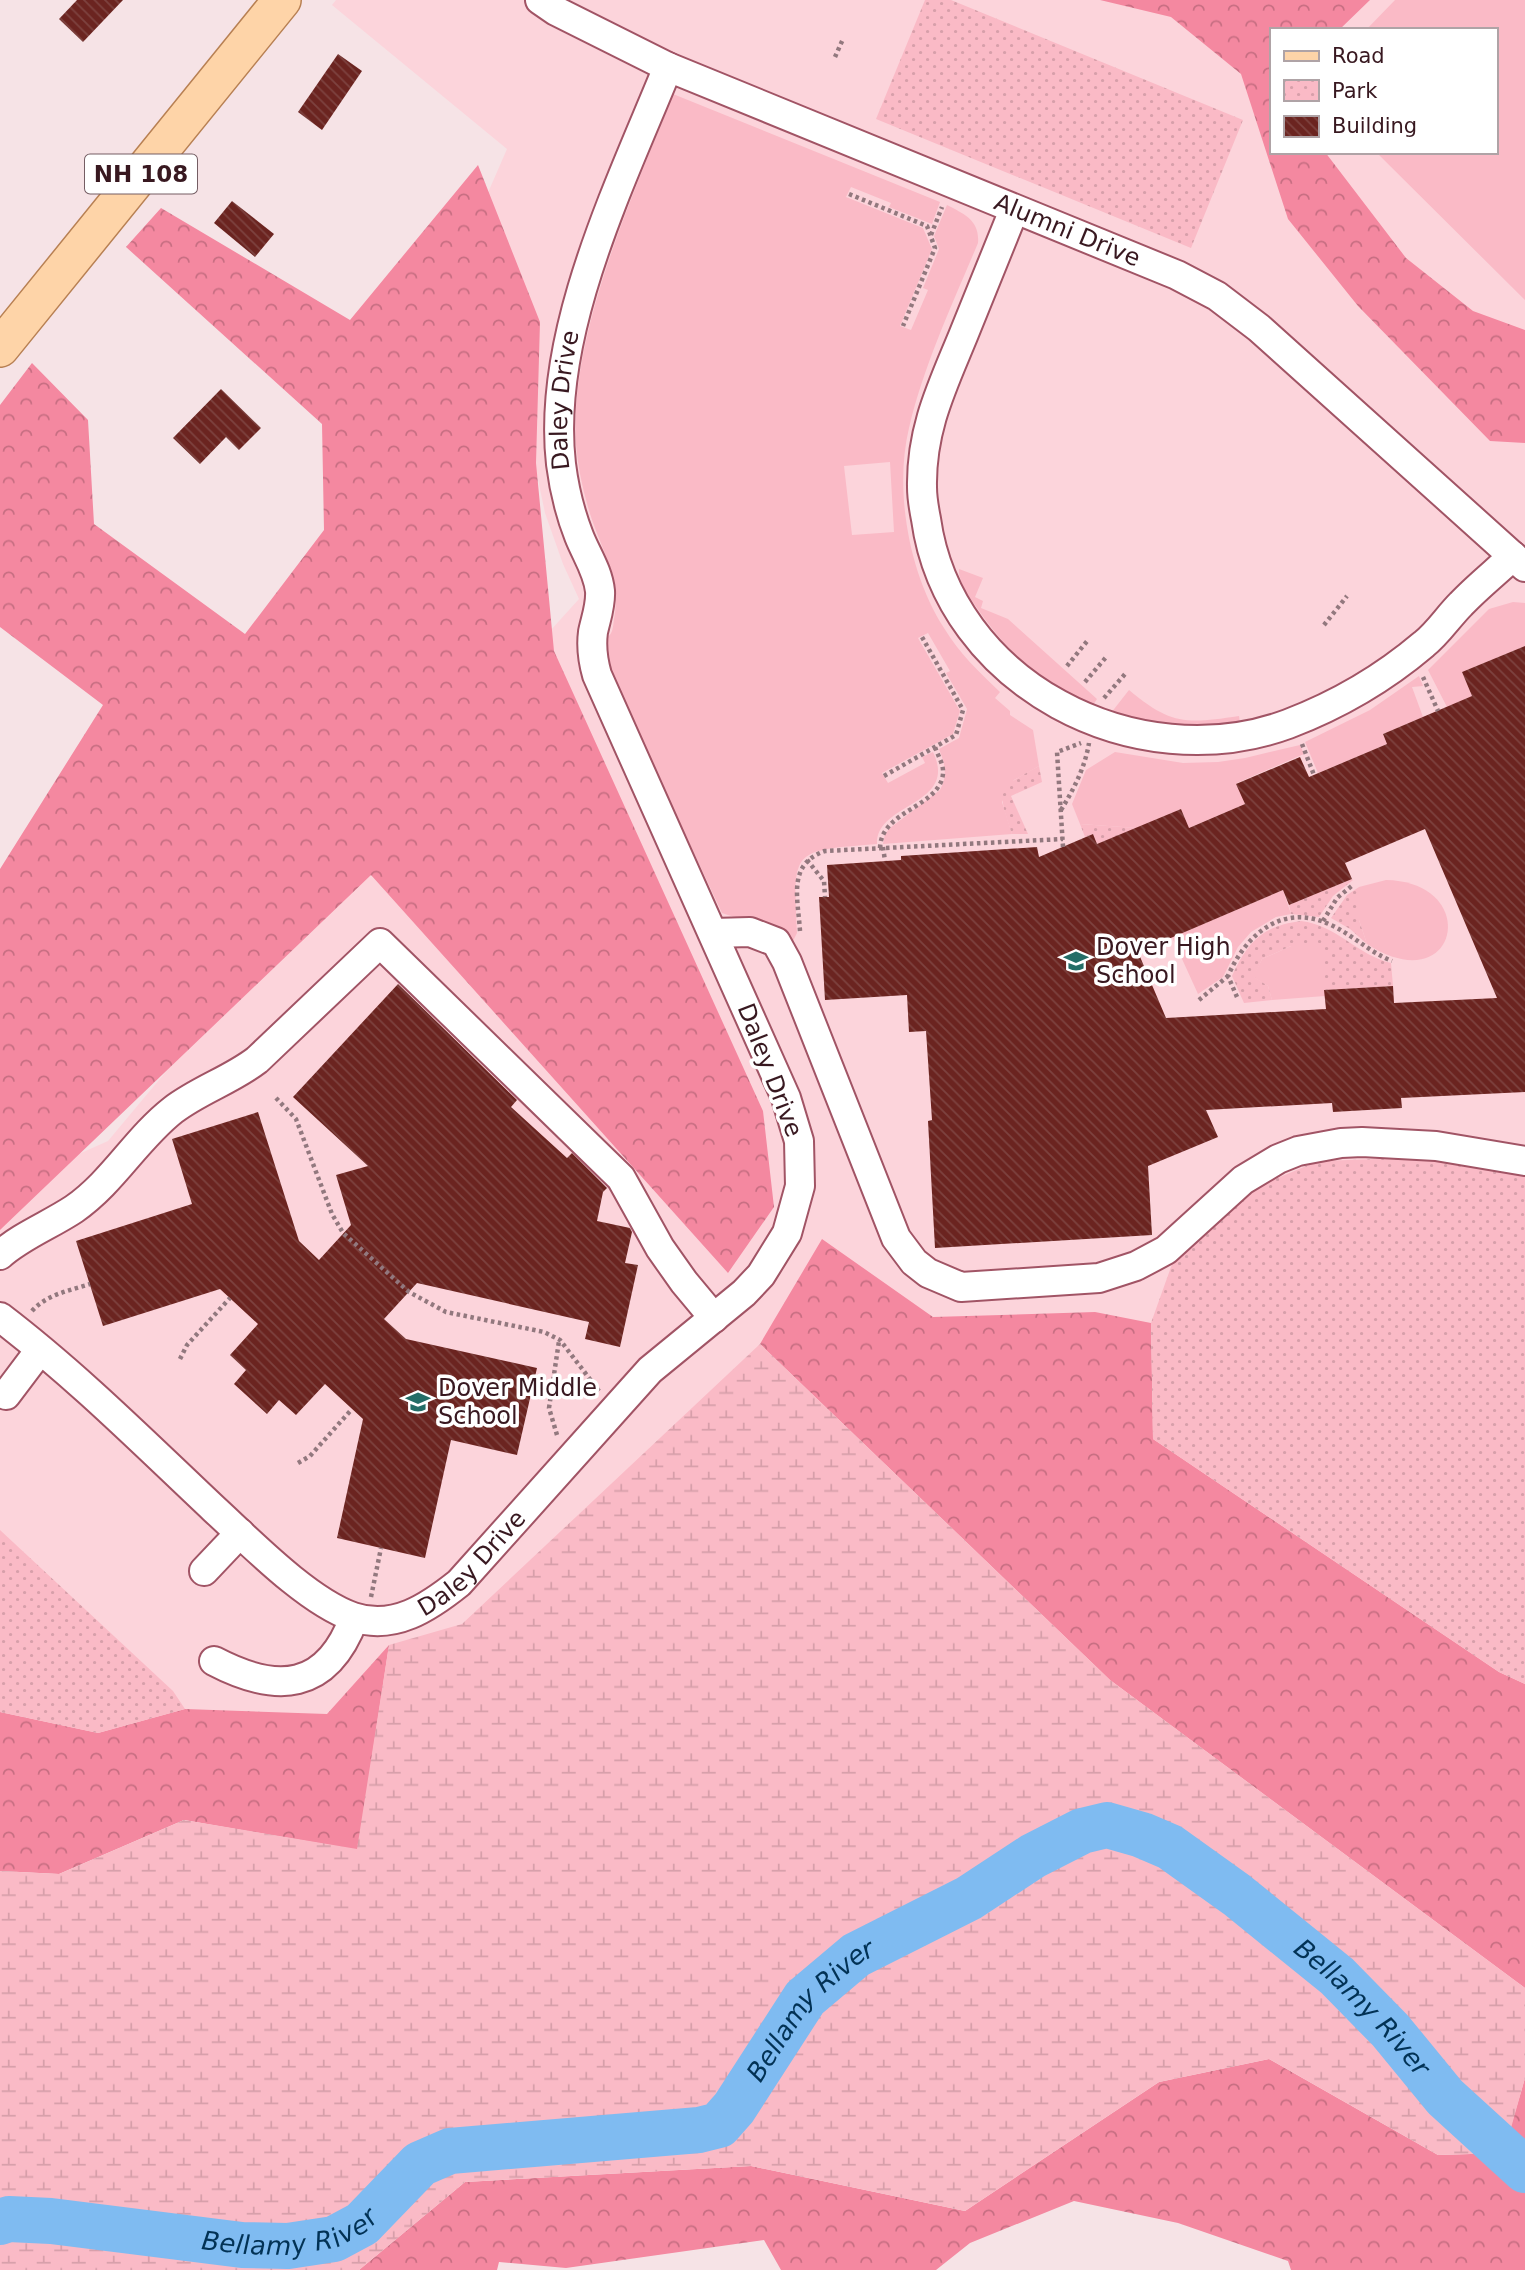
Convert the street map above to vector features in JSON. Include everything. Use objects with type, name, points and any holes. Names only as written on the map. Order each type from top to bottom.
[{"type":"main road","name":"NH 108","points":[[4,336],[282,0]]},
{"type":"street","name":"Alumni Drive","points":[[540,0],[592,30],[668,67],[1177,275],[1217,296],[1239,311],[1519,561]]},
{"type":"street","name":"Daley Drive","points":[[0,1317],[315,1596],[362,1609],[382,1620],[411,1616],[459,1583],[650,1370],[744,1293],[776,1255],[795,1210],[800,1186],[801,1164],[794,1119],[597,674],[592,650],[600,591],[595,571],[579,537],[565,489],[559,431],[564,364],[585,281],[668,67]]},
{"type":"street","points":[[1014,210],[932,410],[924,446],[922,488],[928,535],[937,568],[951,600],[985,647],[1012,674],[1040,694],[1072,713],[1113,727],[1167,738],[1224,738],[1287,724],[1332,705],[1373,683],[1399,665],[1427,642],[1461,604],[1519,561]]},
{"type":"street","points":[[713,933],[750,932],[776,942],[784,956],[896,1238],[914,1262],[928,1273],[961,1287],[1099,1278],[1136,1266],[1166,1250],[1243,1180],[1278,1159],[1319,1146],[1362,1142],[1436,1146],[1525,1161]]},
{"type":"street","points":[[0,1255],[73,1210],[96,1192],[173,1110],[242,1072],[257,1060],[380,943],[621,1178],[660,1248],[714,1318]]},
{"type":"street","points":[[6,1395],[40,1350]]},
{"type":"street","points":[[204,1571],[240,1532]]},
{"type":"street","points":[[214,1661],[250,1678],[274,1681],[310,1676],[325,1667],[336,1654],[362,1609]]},
{"type":"path","points":[[835,57],[842,39]]},
{"type":"path","points":[[849,194],[927,226],[935,248],[903,326]]},
{"type":"path","points":[[931,236],[945,200]]},
{"type":"path","points":[[1324,625],[1347,596]]},
{"type":"path","points":[[884,776],[956,735],[963,710],[922,637]]},
{"type":"path","points":[[1067,666],[1088,640]]},
{"type":"path","points":[[1085,682],[1107,656]]},
{"type":"path","points":[[1420,669],[1438,711]]},
{"type":"path","points":[[1103,698],[1126,673]]},
{"type":"path","points":[[1063,847],[1057,752],[1089,740]]},
{"type":"path","points":[[1301,740],[1314,775]]},
{"type":"path","points":[[885,861],[881,837],[884,830],[931,794],[941,782],[942,765],[935,747]]},
{"type":"path","points":[[1061,810],[1072,792],[1087,756]]},
{"type":"path","points":[[784,956],[796,943],[800,932],[797,882],[799,874],[807,860],[825,851],[1063,839]]},
{"type":"path","points":[[807,860],[824,881],[825,897]]},
{"type":"path","points":[[1323,921],[1337,898],[1354,884]]},
{"type":"path","points":[[1199,1000],[1228,976],[1236,957],[1247,943],[1283,919],[1296,917],[1323,921],[1343,931],[1370,951],[1392,961]]},
{"type":"path","points":[[1228,976],[1237,997]]},
{"type":"path","points":[[276,1098],[296,1119],[332,1214],[343,1233],[409,1292],[446,1312],[544,1332],[560,1340],[599,1392]]},
{"type":"path","points":[[30,1315],[39,1303],[50,1297],[90,1284]]},
{"type":"path","points":[[180,1359],[187,1345],[230,1298]]},
{"type":"path","points":[[558,1439],[549,1408],[560,1340]]},
{"type":"path","points":[[298,1463],[310,1456],[352,1409]]},
{"type":"path","points":[[362,1609],[381,1548]]},
{"type":"shaded area","name":"Dover High School","points":[[336,0],[1525,0],[1525,1876],[1517,1877],[1519,2046],[459,1861],[178,1817],[0,1854],[0,1189],[108,1141],[350,851],[579,599],[545,513],[535,465],[382,436],[507,149],[332,5]]},
{"type":"green space","points":[[925,0],[951,0],[1243,120],[1191,248],[876,119]]},
{"type":"green space","points":[[1100,0],[1370,0],[1341,28],[1270,28],[1270,154],[1327,154],[1406,258],[1473,311],[1525,330],[1525,443],[1490,441],[1358,306],[1288,219],[1241,74],[1171,17]]},
{"type":"green space","points":[[1395,0],[1525,0],[1525,300],[1378,154],[1497,154],[1497,28],[1368,28]]},
{"type":"green space","points":[[673,94],[940,202],[932,224],[889,207],[891,203],[851,187],[846,197],[923,228],[932,249],[900,326],[911,330],[928,290],[923,288],[939,249],[934,236],[947,205],[970,219],[978,235],[978,243],[940,334],[915,404],[905,452],[904,504],[914,557],[932,606],[956,646],[1000,692],[995,698],[1010,711],[1010,715],[1033,730],[1039,766],[1014,780],[1002,802],[1012,834],[883,844],[885,834],[890,828],[940,790],[945,770],[939,749],[959,738],[967,709],[946,673],[950,671],[928,633],[918,638],[960,711],[953,734],[882,773],[888,783],[925,763],[922,757],[933,752],[938,770],[935,783],[926,794],[889,820],[880,830],[877,844],[828,849],[804,859],[798,869],[797,933],[793,941],[768,924],[722,913],[615,684],[607,660],[607,638],[613,627],[615,590],[580,476],[576,445],[577,402],[593,312],[623,221]],"holes":[[[890,462],[894,532],[852,535],[844,466]]]},
{"type":"green space","points":[[478,165],[540,322],[536,463],[554,651],[763,1111],[774,1207],[728,1273],[371,875],[0,1230],[0,869],[103,705],[0,627],[0,405],[32,363],[88,420],[94,524],[245,634],[324,530],[322,424],[126,247],[161,208],[350,320]]},
{"type":"green space","points":[[959,569],[983,578],[975,597],[983,601],[981,608],[1008,619],[1097,699],[1093,705],[1042,676],[1014,653],[971,600],[962,584]]},
{"type":"green space","points":[[1513,602],[1525,603],[1525,646],[1462,672],[1472,696],[1447,707],[1428,670],[1489,609]]},
{"type":"green space","points":[[1419,676],[1423,686],[1412,687],[1423,717],[1383,734],[1387,744],[1318,773],[1305,742],[1370,710]]},
{"type":"green space","points":[[1129,690],[1168,716],[1192,721],[1239,716],[1240,723],[1175,724],[1111,713]]},
{"type":"green space","points":[[1300,745],[1304,754],[1237,783],[1245,804],[1189,828],[1181,809],[1137,828],[1080,824],[1072,804],[1086,770],[1115,752],[1183,763],[1218,762]]},
{"type":"green space","points":[[1039,766],[1042,782],[1011,796],[1028,834],[1012,834],[1004,808],[1004,792],[1015,780]]},
{"type":"green space","points":[[1080,824],[1137,828],[1097,844],[1093,834],[1085,837]]},
{"type":"green space","points":[[1352,879],[1333,896],[1319,917],[1291,914],[1289,905]]},
{"type":"green space","points":[[1386,880],[1417,886],[1437,899],[1447,917],[1447,935],[1439,950],[1422,959],[1398,958],[1367,944],[1359,920],[1359,887]]},
{"type":"green space","points":[[1359,887],[1359,920],[1367,944],[1350,929],[1331,918],[1347,895]]},
{"type":"green space","points":[[1283,890],[1291,914],[1276,917],[1251,932],[1238,947],[1223,977],[1198,994],[1172,937]]},
{"type":"green space","points":[[1301,921],[1325,928],[1368,954],[1391,963],[1393,986],[1324,990],[1324,947],[1291,946],[1262,959],[1254,977],[1268,986],[1272,1000],[1244,1003],[1232,976],[1244,954],[1266,932],[1287,923]]},
{"type":"green space","points":[[1291,946],[1324,946],[1325,996],[1272,1000],[1268,986],[1253,977],[1262,959]]},
{"type":"green space","points":[[1438,1157],[1525,1172],[1525,1684],[1499,1672],[1153,1439],[1151,1323],[1176,1253],[1256,1187],[1318,1161]]},
{"type":"green space","points":[[822,1239],[933,1317],[1095,1312],[1151,1323],[1153,1439],[1499,1672],[1525,1684],[1525,1988],[1110,1680],[760,1344]]},
{"type":"green space","points":[[760,1344],[1110,1680],[1525,1988],[1525,2078],[1504,2153],[1438,2155],[1269,2059],[1159,2082],[965,2211],[751,2166],[465,2182],[359,2270],[0,2270],[0,1871],[59,1874],[184,1820],[357,1849],[389,1645],[462,1624]]},
{"type":"green space","points":[[0,1530],[173,1691],[185,1709],[98,1733],[0,1712]]},
{"type":"green space","points":[[389,1645],[358,1850],[184,1820],[59,1874],[0,1871],[0,1712],[98,1733],[185,1709],[327,1714]]},
{"type":"green space","points":[[1269,2059],[1438,2155],[1503,2153],[1525,2078],[1525,2270],[1291,2270],[1288,2261],[1178,2223],[1074,2201],[970,2243],[936,2270],[781,2270],[764,2240],[566,2268],[499,2262],[497,2270],[359,2270],[465,2182],[751,2166],[965,2211],[1159,2082]]},
{"type":"building","points":[[77,0],[123,0],[83,42],[59,19]]},
{"type":"building","points":[[338,54],[362,71],[322,130],[298,112]]},
{"type":"building","points":[[232,201],[274,234],[255,257],[214,223]]},
{"type":"building","points":[[221,389],[261,428],[239,450],[226,437],[200,464],[173,438]]},
{"type":"building","name":"Dover High School","points":[[1525,646],[1525,1092],[1401,1098],[1402,1108],[1333,1112],[1332,1103],[1206,1110],[1218,1137],[1148,1166],[1152,1235],[935,1248],[928,1121],[932,1120],[926,1031],[909,1032],[907,995],[825,1000],[819,897],[829,897],[827,865],[901,860],[901,856],[1037,847],[1039,857],[1093,834],[1097,844],[1181,809],[1189,828],[1245,804],[1236,784],[1300,757],[1309,777],[1387,744],[1383,734],[1472,696],[1462,672]],"holes":[[[1425,829],[1497,998],[1394,1003],[1393,986],[1324,990],[1326,1009],[1166,1018],[1138,952],[1283,890],[1289,905],[1352,879],[1345,863]]]},
{"type":"building","points":[[398,984],[517,1100],[511,1107],[567,1158],[572,1153],[607,1188],[603,1192],[597,1221],[630,1228],[632,1232],[625,1263],[638,1265],[620,1347],[585,1339],[589,1322],[417,1283],[384,1319],[406,1339],[537,1368],[517,1455],[451,1440],[425,1558],[337,1538],[363,1419],[325,1384],[296,1415],[279,1400],[267,1414],[234,1384],[246,1370],[230,1355],[258,1324],[220,1289],[103,1326],[76,1241],[192,1204],[172,1139],[258,1112],[299,1241],[319,1260],[351,1225],[336,1175],[368,1166],[293,1097]]},
{"type":"waterway","name":"Bellamy River","points":[[0,2222],[9,2219],[51,2221],[242,2245],[288,2246],[334,2239],[362,2224],[420,2164],[450,2151],[699,2130],[719,2125],[734,2108],[805,1998],[856,1955],[969,1898],[1033,1856],[1082,1831],[1107,1825],[1170,1847],[1237,1895],[1337,1976],[1390,2030],[1445,2097],[1525,2170]]},
{"type":"place","name":"Dover High School","points":[[1076,961]]},
{"type":"place","name":"Dover Middle School","points":[[418,1402]]}]
